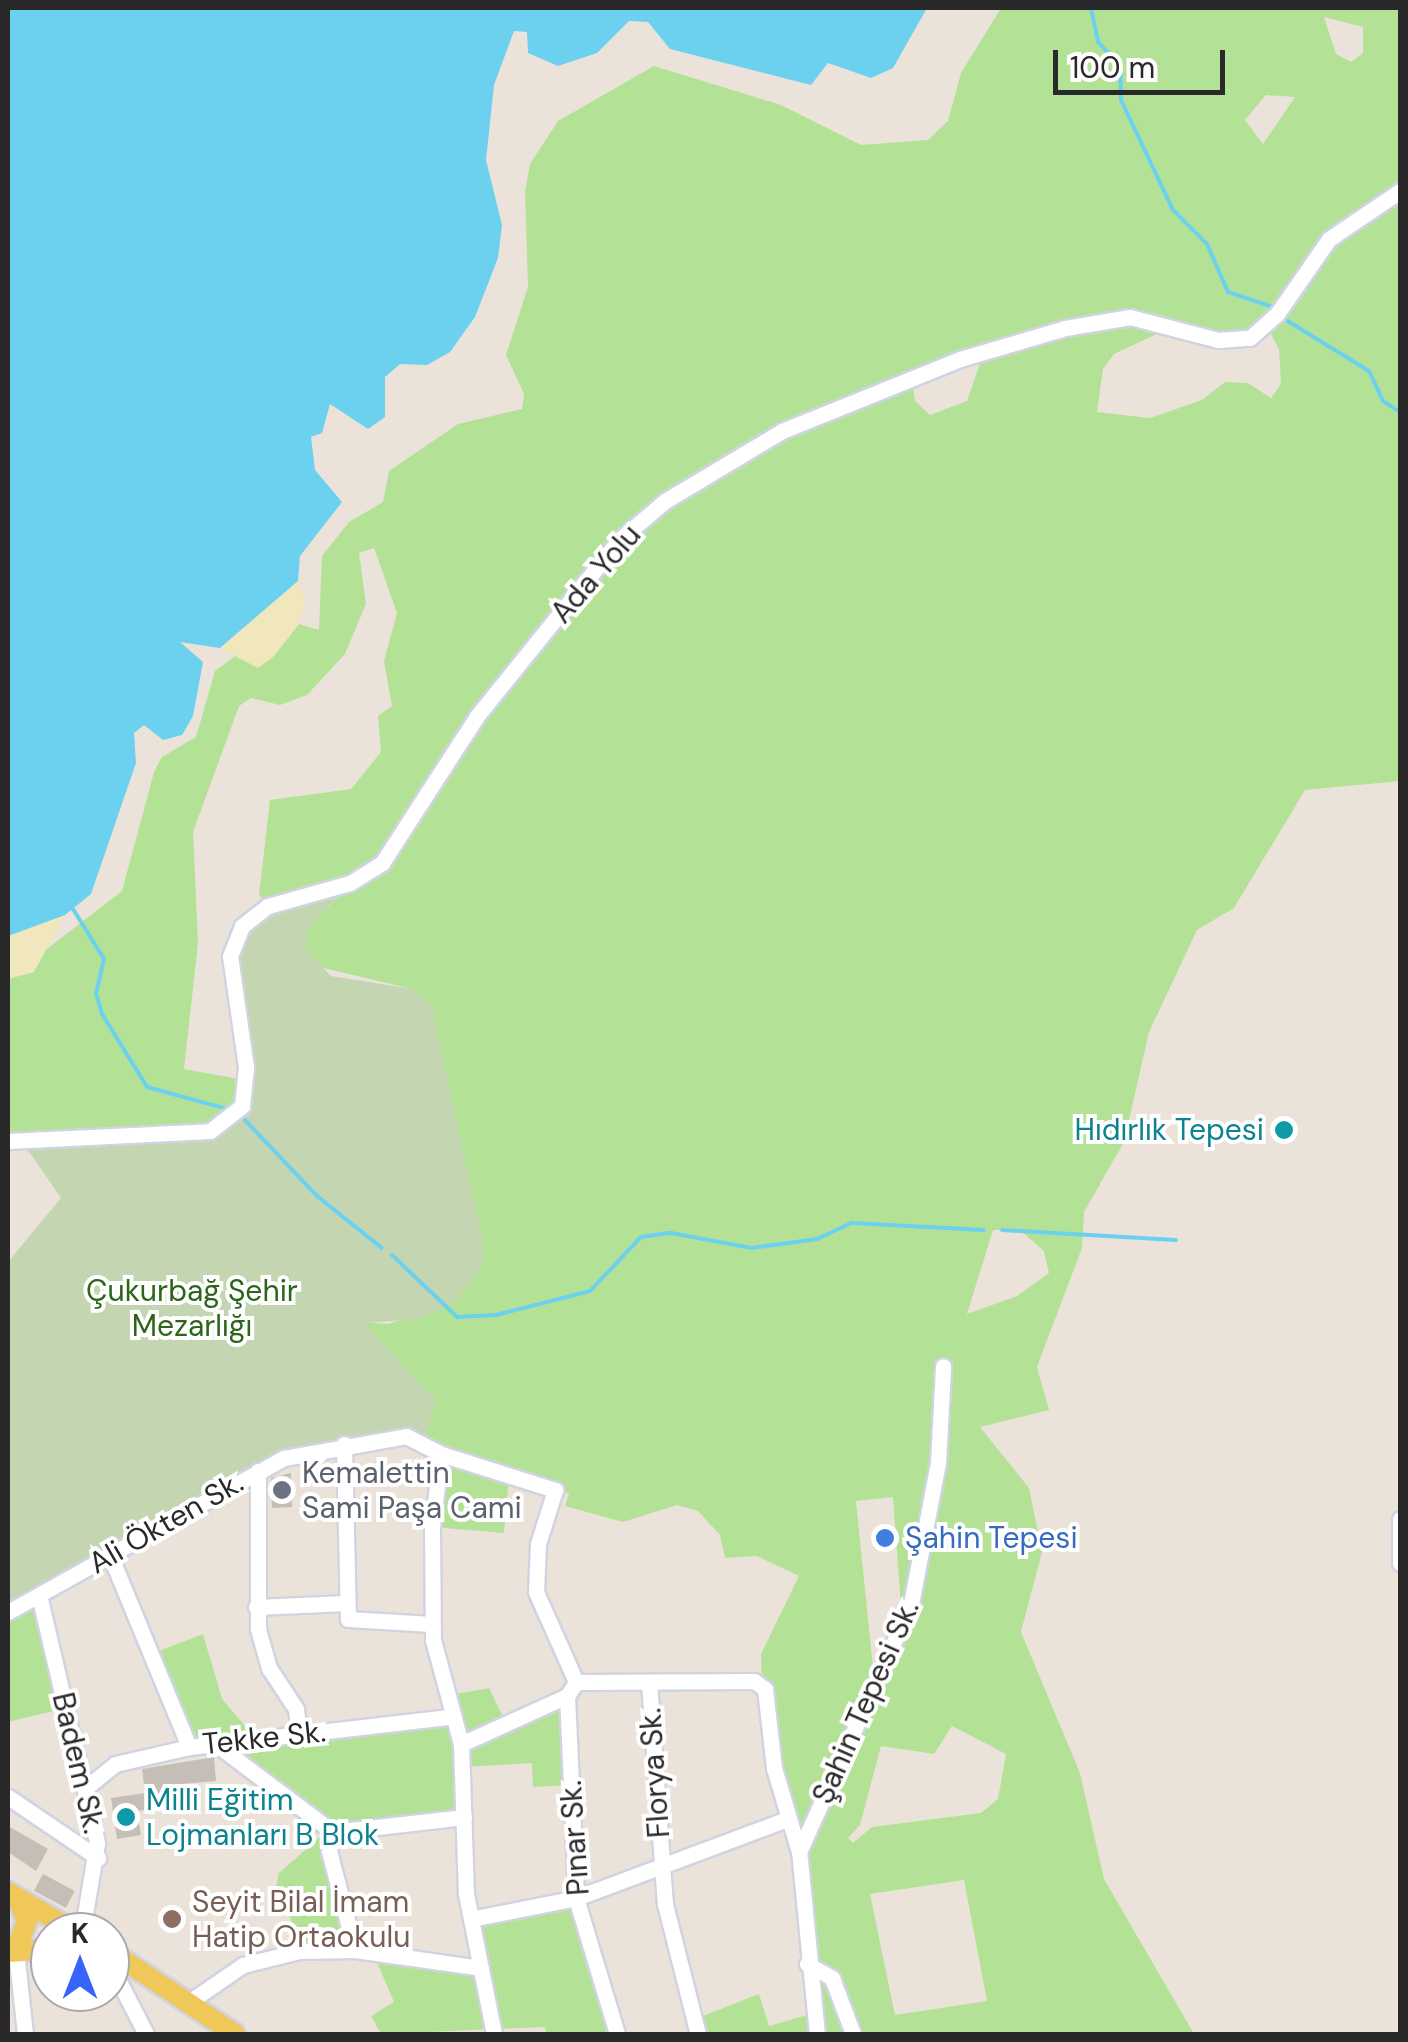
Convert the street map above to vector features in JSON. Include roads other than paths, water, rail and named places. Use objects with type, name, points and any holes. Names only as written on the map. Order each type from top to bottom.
[{"type":"main road","points":[[11,1894],[43,1912]]},
{"type":"main road","points":[[11,1894],[27,1920],[12,1952]]},
{"type":"main road","points":[[130,1963],[192,2000],[235,2034]]},
{"type":"street","name":"Ada Yolu","points":[[8,1141],[210,1131],[242,1106],[246,1067],[230,956],[242,926],[268,906],[350,883],[382,862],[477,716],[618,541],[664,501],[782,431],[960,359],[1064,328],[1130,317],[1218,340],[1250,338],[1277,314],[1329,238],[1400,191]]},
{"type":"street","name":"Şahin Tepesi Sk.","points":[[817,2034],[807,1964],[799,1852],[911,1604],[938,1462],[943,1366]]},
{"type":"street","name":"Ali Ökten Sk.","points":[[8,1612],[258,1471],[344,1444],[406,1436],[440,1454],[555,1490],[538,1544],[536,1592],[572,1689]]},
{"type":"street","points":[[344,1444],[346,1603],[357,1624],[432,1624]]},
{"type":"street","points":[[440,1454],[432,1624],[449,1717],[461,1744],[470,1919],[494,2034]]},
{"type":"street","points":[[258,1471],[256,1608],[262,1650],[296,1709],[299,1735]]},
{"type":"street","points":[[1400,1520],[1400,1563]]},
{"type":"street","points":[[110,1554],[189,1746]]},
{"type":"street","name":"Badem Sk.","points":[[39,1595],[88,1786],[98,1858],[84,1912]]},
{"type":"street","points":[[256,1608],[346,1603]]},
{"type":"street","points":[[461,1744],[572,1689],[649,1682],[754,1680],[765,1690],[787,1818],[799,1852]]},
{"type":"street","name":"Florya Sk.","points":[[649,1682],[660,1864],[698,2034]]},
{"type":"street","name":"Pınar Sk.","points":[[572,1689],[576,1898],[617,2034]]},
{"type":"street","name":"Tekke Sk.","points":[[88,1786],[115,1764],[189,1746],[449,1717]]},
{"type":"street","points":[[218,1745],[333,1832],[464,1818]]},
{"type":"street","points":[[8,1797],[98,1858]]},
{"type":"street","points":[[470,1919],[576,1898],[787,1818]]},
{"type":"street","points":[[333,1832],[329,1851],[355,1950]]},
{"type":"street","points":[[192,2000],[267,1956],[355,1950],[481,1968]]},
{"type":"street","points":[[12,1952],[25,2034]]},
{"type":"street","points":[[807,1964],[832,1978],[853,2034]]},
{"type":"street","points":[[130,2003],[146,2034]]},
{"type":"water","points":[[8,8],[927,8],[893,68],[871,78],[828,63],[811,85],[670,49],[648,22],[629,21],[597,53],[558,66],[528,53],[527,32],[514,31],[494,85],[486,160],[502,225],[498,258],[475,317],[450,352],[427,365],[400,364],[385,377],[385,417],[368,429],[330,404],[322,433],[311,437],[315,470],[342,502],[300,556],[298,581],[220,648],[180,642],[203,662],[193,716],[182,735],[163,740],[144,725],[134,733],[136,763],[91,894],[65,915],[8,936]]},
{"type":"waterway","points":[[1091,8],[1098,42],[1120,66],[1121,100],[1173,210],[1207,244],[1228,292],[1273,307]]},
{"type":"waterway","points":[[1286,320],[1369,371],[1383,401],[1400,412]]},
{"type":"waterway","points":[[73,909],[104,959],[96,993],[102,1014],[147,1087],[224,1108]]},
{"type":"waterway","points":[[243,1118],[317,1196],[382,1248]]},
{"type":"waterway","points":[[392,1255],[457,1317],[496,1315],[590,1291],[641,1237],[671,1233],[752,1248],[817,1239],[851,1223],[984,1230]]},
{"type":"waterway","points":[[1002,1230],[1176,1240]]},
{"type":"place","name":"Hıdırlık Tepesi","points":[[1284,1130]]},
{"type":"place","name":"Kemalettin Sami Paşa Cami","points":[[282,1490]]},
{"type":"place","name":"Şahin Tepesi","points":[[885,1538]]},
{"type":"place","name":"Milli Eğitim Lojmanları B Blok","points":[[126,1817]]},
{"type":"place","name":"Seyit Bilal İmam Hatip Ortaokulu","points":[[172,1919]]},
{"type":"park label","name":"Çukurbağ Şehir Mezarlığı","points":[[192,1308]]}]
